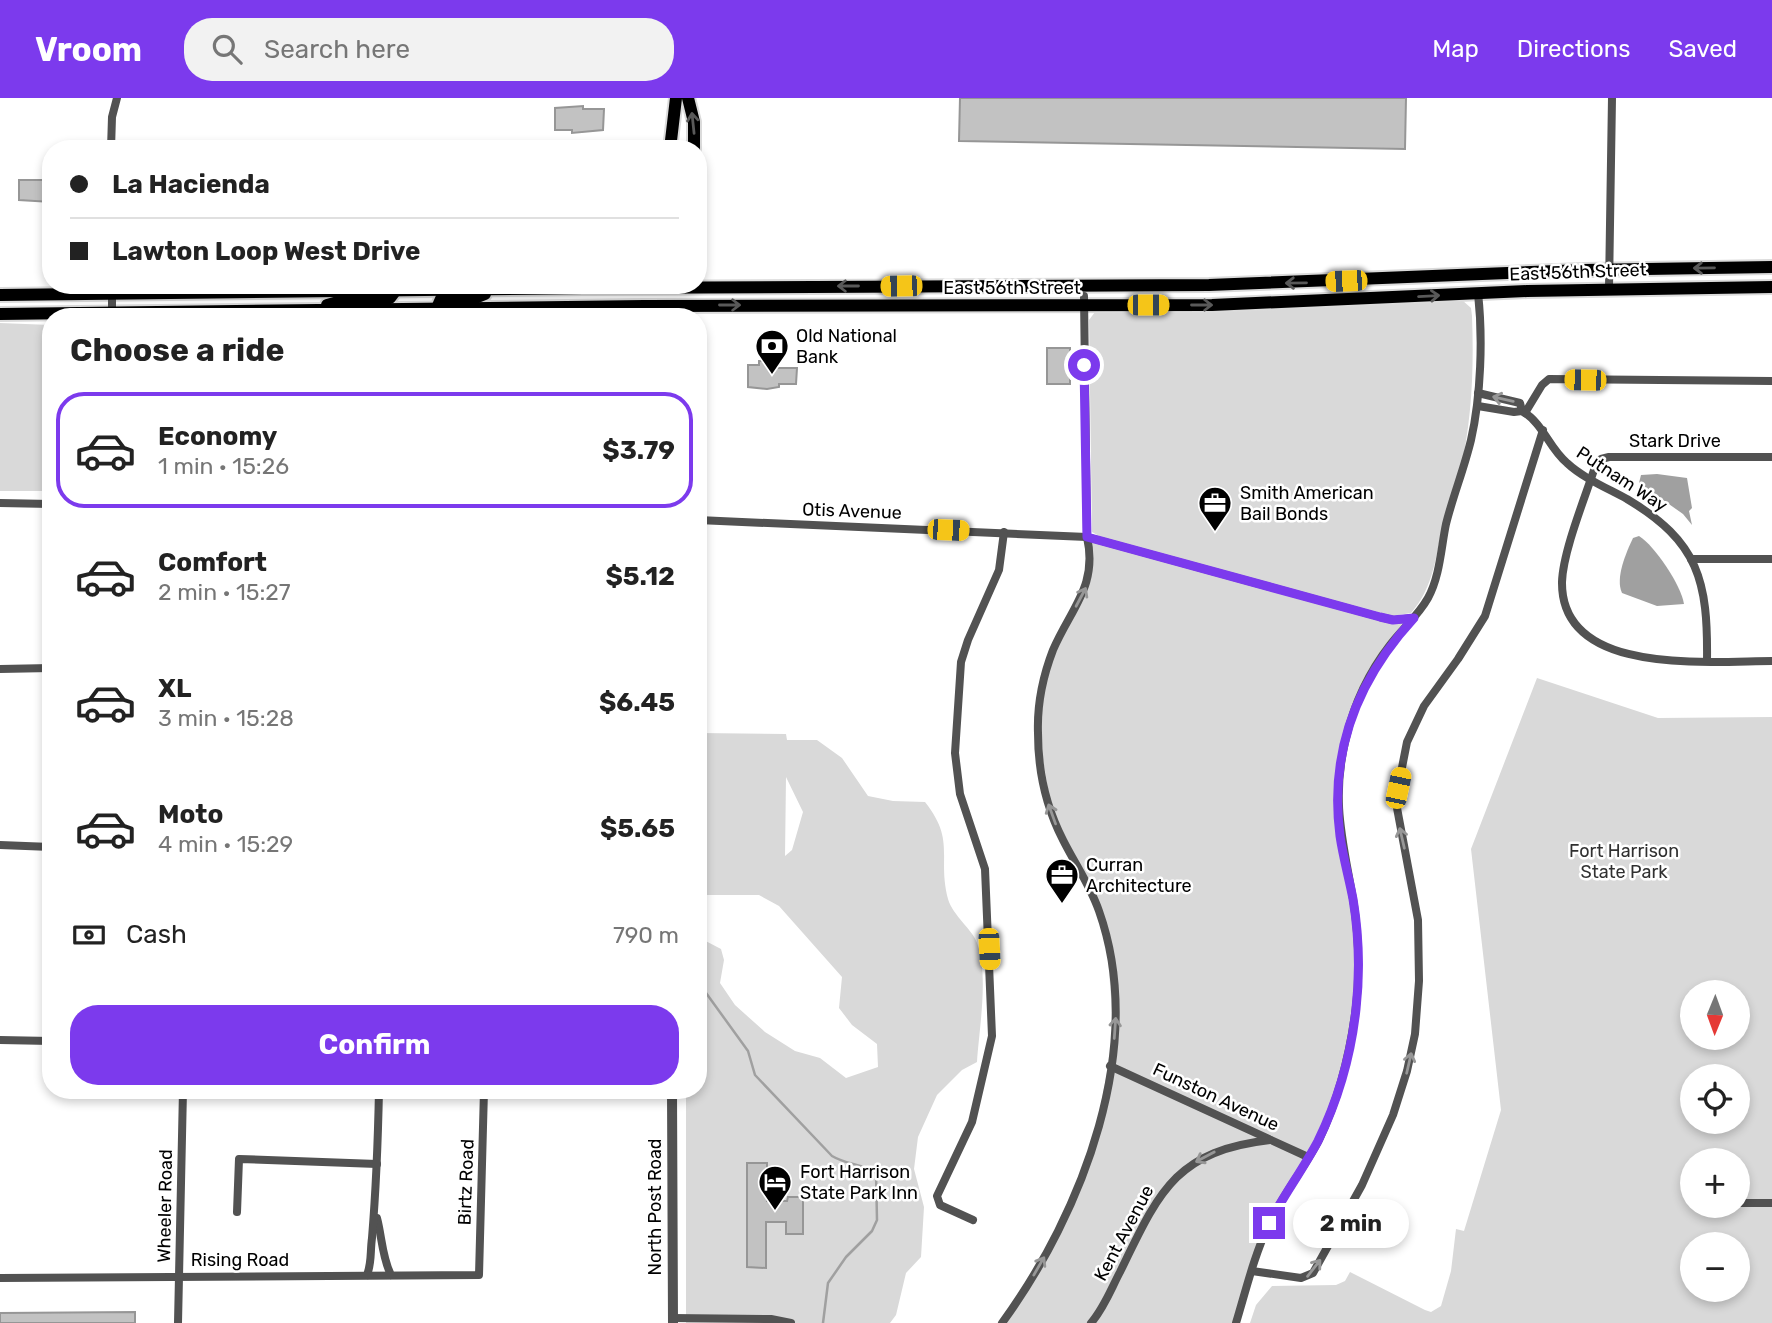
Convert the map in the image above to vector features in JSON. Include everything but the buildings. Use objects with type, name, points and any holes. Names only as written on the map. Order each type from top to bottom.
[{"type":"main road","points":[[671,140],[676,98]]},
{"type":"main road","points":[[688,98],[694,122],[694,140]]},
{"type":"main road","name":"East 56th Street","points":[[707,286],[1209,285],[1609,269],[1772,267]]},
{"type":"main road","name":"East 56th Street","points":[[707,311],[1084,301],[1270,304],[1609,288],[1772,286]]},
{"type":"main road","name":"East 56th Street","points":[[61,308],[112,303],[309,294]]},
{"type":"main road","points":[[324,308],[330,303],[390,298],[393,294]]},
{"type":"main road","points":[[437,308],[441,299],[475,298],[482,294]]},
{"type":"main road","name":"East 56th Street","points":[[0,295],[112,303],[261,308]]},
{"type":"main road","name":"East 56th Street","points":[[0,314],[42,310]]},
{"type":"street","points":[[111,140],[112,117],[117,98]]},
{"type":"street","points":[[1609,288],[1612,98]]},
{"type":"street","points":[[1236,1323],[1269,1223],[1328,1119],[1350,1046],[1357,997],[1356,925],[1338,816],[1342,757],[1352,718],[1367,680],[1392,642],[1428,598],[1434,583],[1447,521],[1465,463],[1478,406],[1478,293]]},
{"type":"street","points":[[1002,1323],[1039,1265],[1081,1182],[1098,1129],[1110,1066],[1116,1000],[1109,945],[1090,889],[1053,818],[1042,779],[1038,743],[1041,694],[1048,664],[1059,636],[1090,578],[1091,558],[1087,537],[1084,301]]},
{"type":"street","points":[[1478,406],[1523,412],[1542,384],[1549,379],[1772,381]]},
{"type":"street","name":"Putnam Way","points":[[1478,393],[1520,402],[1523,412],[1543,430],[1554,450],[1568,464],[1654,516],[1676,537],[1691,559],[1705,597],[1707,661]]},
{"type":"street","points":[[1252,1271],[1301,1279],[1313,1273],[1362,1185],[1397,1104],[1412,1049],[1419,981],[1417,908],[1398,817],[1398,788],[1414,723],[1485,616],[1543,430]]},
{"type":"street","name":"Stark Drive","points":[[1591,478],[1597,463],[1609,457],[1772,457]]},
{"type":"street","points":[[1591,478],[1563,576],[1564,600],[1574,622],[1594,641],[1647,659],[1772,661]]},
{"type":"street","points":[[0,503],[42,504]]},
{"type":"street","name":"Otis Avenue","points":[[707,520],[1087,537],[1380,617],[1393,620],[1414,618]]},
{"type":"street","points":[[973,1220],[940,1205],[937,1196],[972,1122],[992,1036],[985,869],[957,777],[959,681],[966,644],[999,570],[1004,532]]},
{"type":"street","points":[[1691,559],[1772,559]]},
{"type":"street","points":[[0,669],[42,668]]},
{"type":"street","points":[[0,845],[42,847]]},
{"type":"street","points":[[0,1040],[42,1041]]},
{"type":"street","name":"Funston Avenue","points":[[1110,1066],[1308,1157]]},
{"type":"street","name":"Wheeler Road","points":[[178,1323],[183,1099]]},
{"type":"street","points":[[367,1275],[372,1262],[371,1239],[376,1215],[379,1099]]},
{"type":"street","name":"Birtz Road","points":[[479,1275],[484,1099]]},
{"type":"street","name":"North Post Road","points":[[672,1099],[673,1321]]},
{"type":"street","name":"Kent Avenue","points":[[1091,1323],[1102,1307],[1152,1207],[1175,1178],[1196,1161],[1216,1151],[1247,1142],[1270,1140]]},
{"type":"street","points":[[237,1212],[239,1158],[377,1164]]},
{"type":"street","points":[[1750,1203],[1772,1203]]},
{"type":"street","points":[[376,1215],[383,1240],[384,1262],[391,1275]]},
{"type":"street","name":"Rising Road","points":[[0,1278],[479,1275]]},
{"type":"street","points":[[673,1321],[771,1320],[791,1323]]},
{"type":"green space","points":[[1462,300],[1471,308],[1472,316],[1472,375],[1467,433],[1460,472],[1445,516],[1433,570],[1425,592],[1411,613],[1392,616],[1092,532],[1089,320],[1095,312]]},
{"type":"green space","points":[[0,323],[42,325],[42,491],[0,491]]},
{"type":"green space","points":[[1087,537],[1380,617],[1414,618],[1392,642],[1351,718],[1338,794],[1358,952],[1348,1055],[1319,1140],[1269,1223],[1236,1323],[1002,1323],[1039,1265],[1093,1146],[1114,1036],[1106,932],[1053,818],[1038,730],[1048,664],[1085,590]]},
{"type":"green space","name":"Fort Harrison State Park","points":[[1537,678],[1658,718],[1772,717],[1772,1323],[1250,1323],[1256,1305],[1272,1286],[1336,1285],[1345,1281],[1350,1272],[1425,1310],[1431,1312],[1441,1306],[1451,1271],[1456,1229],[1464,1231],[1501,1110],[1471,849]]},
{"type":"green space","points":[[707,733],[786,734],[787,740],[817,740],[842,758],[868,796],[893,801],[925,802],[940,828],[943,839],[948,899],[975,938],[981,956],[983,986],[977,1062],[962,1070],[937,1095],[918,1137],[914,1169],[924,1207],[921,1257],[906,1273],[896,1315],[890,1323],[686,1323],[686,1099],[707,1099],[707,942],[721,949],[724,960],[720,983],[735,1005],[765,1032],[795,1051],[820,1058],[846,1078],[878,1067],[877,1044],[852,1025],[839,1008],[842,977],[779,906],[759,895],[707,895]],"holes":[[[786,777],[803,812],[792,850],[785,856]]]},
{"type":"shaded area","points":[[1641,475],[1687,478],[1692,525],[1683,514],[1639,483]]},
{"type":"shaded area","points":[[1639,536],[1666,567],[1684,604],[1657,606],[1622,593],[1622,566],[1633,538]]},
{"type":"waterway","points":[[707,994],[748,1051],[755,1075],[832,1156],[876,1173],[877,1220],[872,1231],[846,1257],[828,1283],[823,1323]]},
{"type":"place","name":"Old National Bank","points":[[772,376]]},
{"type":"place","name":"Smith American Bail Bonds","points":[[1215,533]]},
{"type":"place","name":"Curran Architecture","points":[[1062,905]]},
{"type":"place","name":"Fort Harrison State Park Inn","points":[[775,1212]]},
{"type":"route","points":[[1084,365],[1087,537],[1380,617],[1401,621],[1414,618],[1378,660],[1359,697],[1344,744],[1339,775],[1338,816],[1358,943],[1356,1010],[1345,1068],[1328,1119],[1269,1223]]}]
